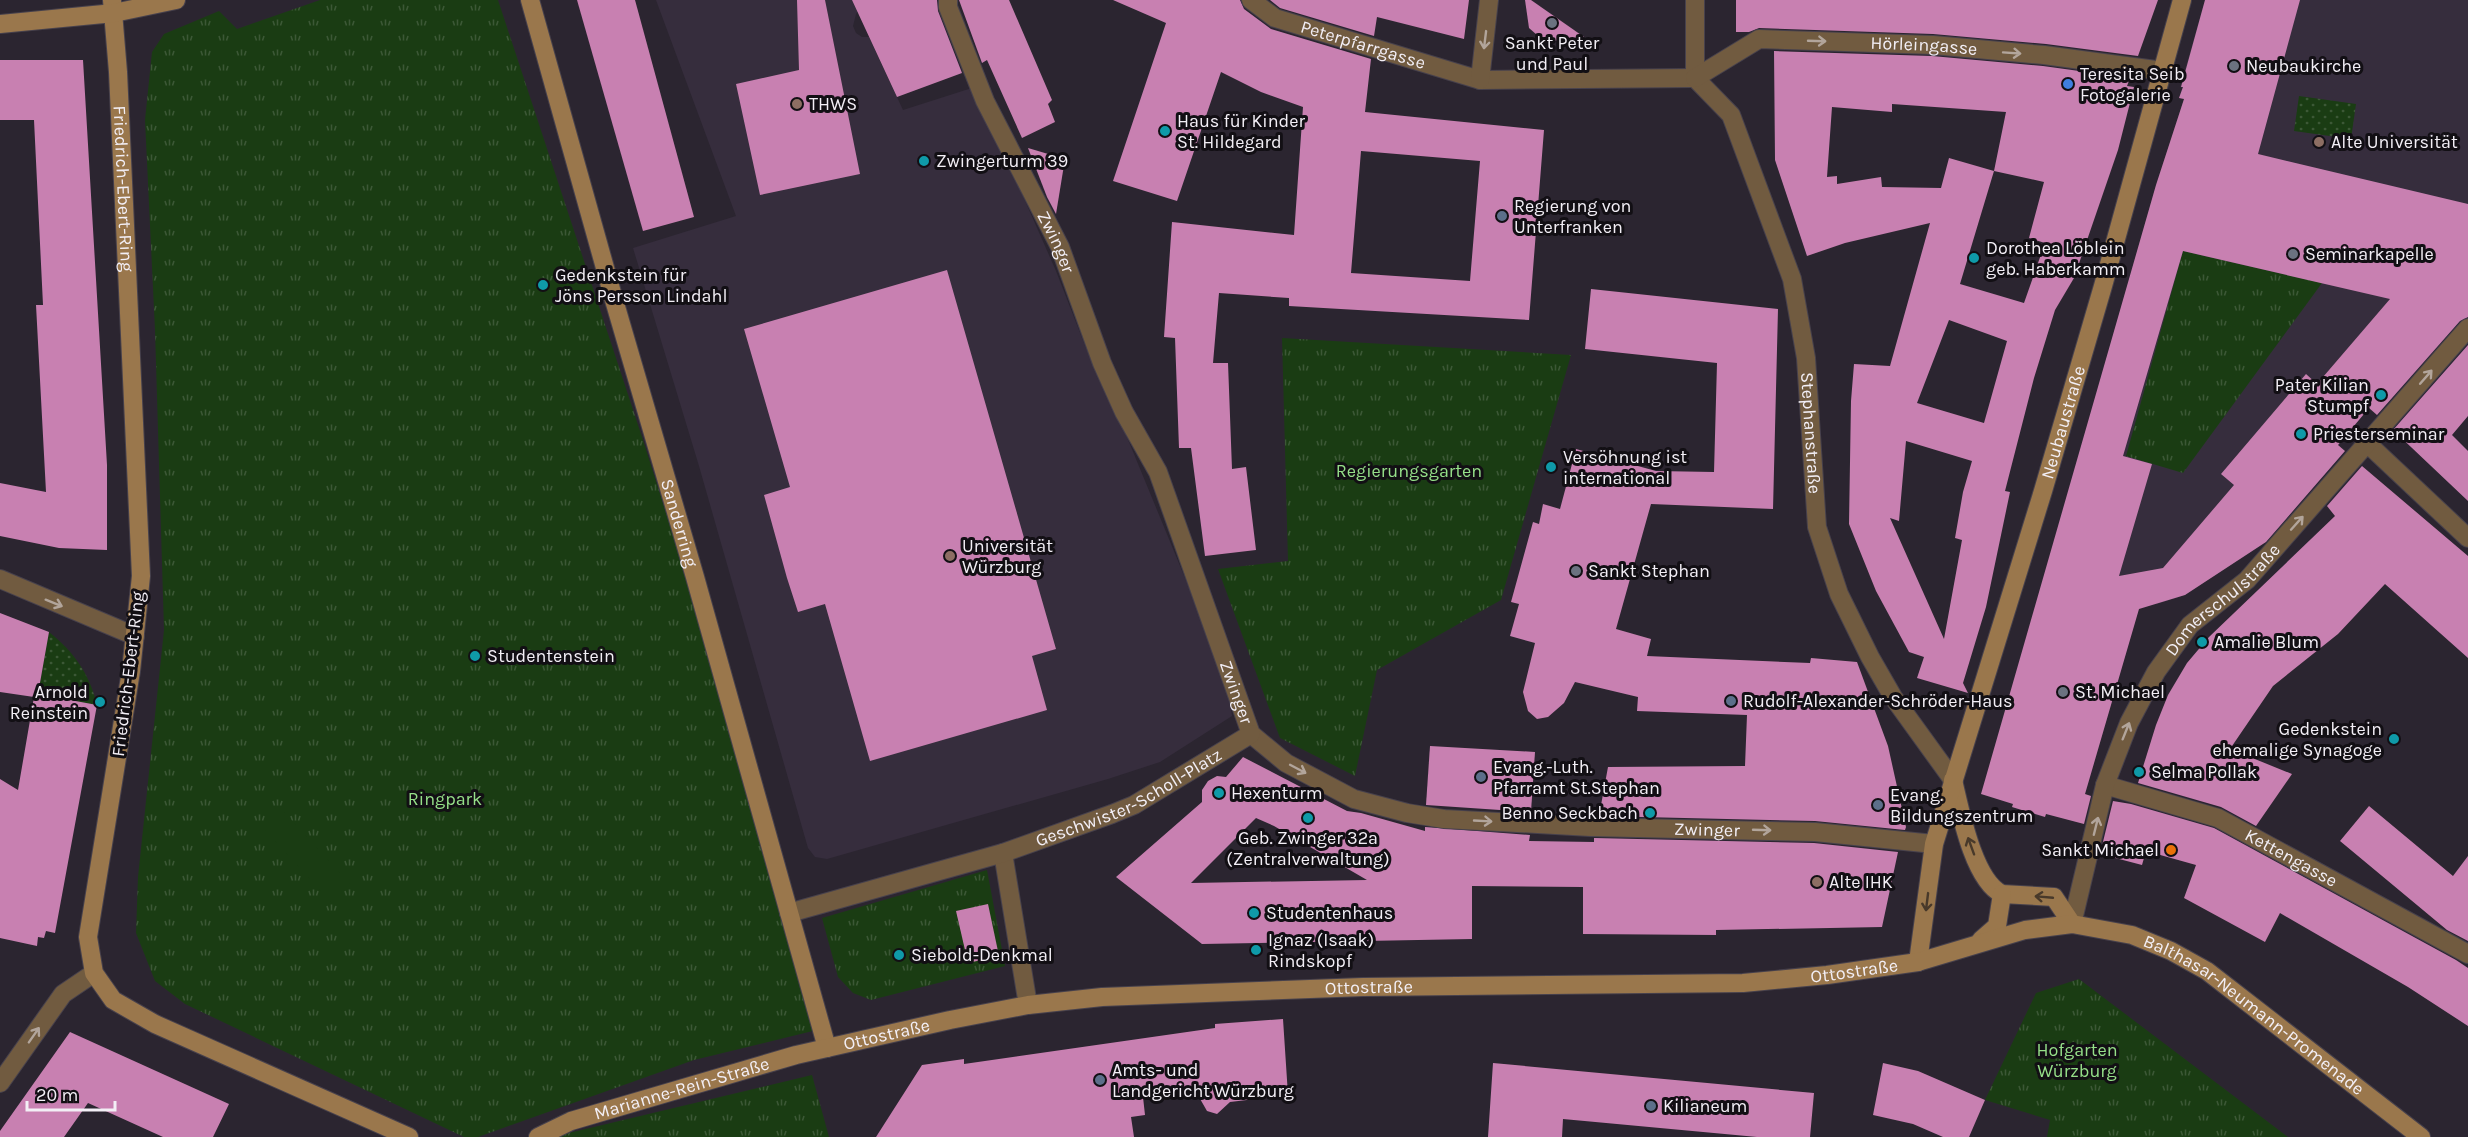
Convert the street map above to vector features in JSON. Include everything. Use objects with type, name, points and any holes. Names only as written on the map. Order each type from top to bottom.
[{"type":"street","points":[[0,24],[176,0]]},
{"type":"street","name":"Sanderring","points":[[530,0],[826,1048]]},
{"type":"street","name":"Zwinger","points":[[948,0],[948,7],[986,101],[1060,247],[1102,363],[1124,412],[1158,472],[1251,734],[1286,763],[1354,799],[1407,813],[1443,819],[1591,827],[1815,832],[1934,844]]},
{"type":"street","name":"Peterpfarrgasse","points":[[1251,0],[1275,18],[1480,80],[1695,78]]},
{"type":"street","points":[[1480,80],[1489,0]]},
{"type":"street","points":[[1695,0],[1695,78]]},
{"type":"street","name":"Neubaustraße","points":[[1918,962],[1934,844],[2043,491],[2182,0]]},
{"type":"street","name":"Friedrich-Ebert-Ring","points":[[113,7],[141,576],[135,636],[88,937],[94,973],[113,1000],[155,1024],[409,1137]]},
{"type":"street","name":"Hörleingasse","points":[[1695,78],[1759,39],[1932,45],[2044,55],[2163,71]]},
{"type":"street","name":"Stephanstraße","points":[[1695,78],[1731,115],[1792,279],[1806,358],[1818,527],[1839,594],[1893,697],[1953,780]]},
{"type":"street","name":"Domerschulstraße","points":[[2072,924],[2105,785],[2129,723],[2156,672],[2190,625],[2247,580],[2468,328]]},
{"type":"street","points":[[2368,444],[2468,538]]},
{"type":"street","points":[[0,579],[135,636]]},
{"type":"street","name":"Geschwister-Scholl-Platz","points":[[789,913],[1003,853],[1134,805],[1251,734]]},
{"type":"street","points":[[1953,780],[1971,850],[1995,890],[2002,894],[2054,897],[2072,924]]},
{"type":"street","name":"Kettengasse","points":[[2105,785],[2218,818],[2466,949]]},
{"type":"street","points":[[1003,853],[1028,1005]]},
{"type":"street","points":[[1978,944],[1997,926],[2002,894]]},
{"type":"street","name":"Balthasar-Neumann-Promenade","points":[[1978,944],[2025,930],[2072,924],[2132,935],[2171,951],[2207,971],[2421,1137]]},
{"type":"street","name":"Ottostraße","points":[[826,1048],[1028,1005],[1102,997],[1363,987],[1743,983],[1827,975],[1918,962],[1978,944]]},
{"type":"street","points":[[0,1083],[63,993],[94,973]]},
{"type":"street","name":"Marianne-Rein-Straße","points":[[538,1137],[571,1121],[826,1048]]},
{"type":"shaded area","name":"Universität Würzburg","points":[[656,0],[867,0],[856,14],[853,26],[856,33],[862,37],[869,37],[903,110],[975,87],[1056,271],[1093,365],[1101,374],[1227,680],[1232,716],[1160,762],[827,859],[815,857],[808,848],[699,466],[633,248],[736,216]]},
{"type":"shaded area","points":[[2205,0],[2468,0],[2468,296],[2244,556],[2185,595],[2157,604],[2143,594],[2077,822],[2046,813],[2045,817],[2035,815],[2037,809],[2023,804],[2021,810],[2012,807],[2013,803],[1995,798],[2033,616],[2156,185],[2184,99],[2179,98],[2182,88],[2180,87]]},
{"type":"green space","name":"Ringpark","points":[[320,0],[498,0],[643,440],[829,1027],[694,1060],[478,1137],[464,1137],[185,1004],[155,981],[136,933],[138,877],[164,630],[155,330],[145,120],[152,52],[164,34],[219,11],[237,29]]},
{"type":"green space","points":[[2299,96],[2356,104],[2351,139],[2294,131]]},
{"type":"green space","points":[[2183,251],[2322,283],[2183,473],[2126,456]]},
{"type":"green space","name":"Regierungsgarten","points":[[1282,338],[1571,355],[1501,600],[1377,670],[1355,776],[1280,738],[1218,569],[1288,561]]},
{"type":"green space","points":[[49,632],[66,647],[85,673],[97,705],[38,694]]},
{"type":"green space","points":[[284,812],[350,884],[331,902],[265,830]]},
{"type":"green space","points":[[987,870],[1005,966],[871,1000],[853,993],[838,977],[822,918]]},
{"type":"green space","name":"Hofgarten Würzburg","points":[[2079,979],[2288,1137],[2047,1137],[2050,1120],[1985,1100],[2036,993]]},
{"type":"green space","points":[[812,1075],[829,1137],[552,1137]]},
{"type":"building","points":[[577,0],[635,0],[694,217],[643,231]]},
{"type":"building","points":[[797,0],[825,0],[860,174],[760,195],[736,84],[799,70]]},
{"type":"building","points":[[852,0],[937,0],[938,11],[962,73],[897,97]]},
{"type":"building","points":[[959,0],[1009,0],[1052,100],[1048,104],[1055,122],[1022,138],[987,60],[982,63]]},
{"type":"building","points":[[1113,0],[1240,0],[1244,9],[1271,29],[1371,59],[1365,112],[1544,130],[1529,320],[1289,306],[1289,298],[1219,293],[1213,363],[1228,363],[1232,469],[1246,467],[1256,550],[1205,556],[1191,448],[1179,448],[1175,338],[1164,337],[1172,222],[1294,235],[1303,107],[1261,92],[1221,72],[1177,201],[1113,181],[1166,23]],"holes":[[[1361,151],[1480,161],[1470,281],[1351,273]]]},
{"type":"building","points":[[1270,0],[1469,0],[1464,39],[1377,17],[1374,36],[1280,8]]},
{"type":"building","points":[[1525,0],[1531,0],[1584,37],[1545,42],[1529,28]]},
{"type":"building","points":[[1736,0],[2158,0],[2138,56],[2046,44],[1933,34],[1759,28],[1749,32],[1736,32]]},
{"type":"building","points":[[2205,0],[2300,0],[2258,154],[2468,204],[2468,317],[2460,321],[2377,415],[2369,408],[2338,445],[2345,451],[2266,542],[2185,595],[2139,609],[2085,794],[2091,796],[2084,824],[2046,814],[2045,817],[1981,794],[2156,185],[2184,99],[2179,98],[2183,87],[2181,87]],"holes":[[[2183,251],[2390,299],[2317,384],[2306,374],[2221,474],[2234,485],[2163,568],[2119,576],[2152,464],[2123,456]]]},
{"type":"building","points":[[1774,51],[1932,56],[2043,66],[2130,78],[2127,86],[2134,87],[2118,150],[2074,278],[2055,310],[2034,378],[2005,491],[2010,492],[1986,607],[1963,683],[1968,693],[1917,678],[1924,657],[1909,652],[1876,591],[1849,524],[1851,401],[1854,364],[1890,366],[1930,223],[1845,243],[1807,256],[1775,160]],"holes":[[[1892,104],[2006,112],[1994,171],[1949,158],[1941,188],[1882,187],[1881,177],[1837,184],[1837,176],[1827,177],[1832,107],[1892,112]],[[1994,171],[2044,182],[2029,238],[2045,243],[2024,303],[1960,284]],[[1949,320],[2007,341],[1984,423],[1917,403]],[[1906,441],[1972,461],[1963,492],[1955,538],[1962,540],[1944,639],[1890,518],[1899,521]]]},
{"type":"building","points":[[0,60],[83,60],[107,465],[107,550],[59,548],[0,536],[0,483],[46,492],[36,305],[43,305],[34,120],[0,120]]},
{"type":"building","points":[[1028,148],[1065,159],[1056,214],[1047,197]]},
{"type":"building","points":[[947,270],[1056,649],[1032,656],[1047,710],[870,761],[825,604],[798,612],[787,578],[764,495],[790,487],[744,329]]},
{"type":"building","points":[[1591,289],[1778,309],[1773,509],[1651,504],[1616,629],[1651,639],[1647,656],[1810,663],[1811,658],[1857,662],[1888,746],[1905,830],[1815,821],[1599,816],[1608,767],[1745,766],[1747,715],[1637,711],[1638,697],[1575,682],[1564,703],[1548,717],[1537,719],[1528,711],[1523,692],[1535,643],[1510,636],[1519,604],[1511,602],[1533,522],[1539,524],[1543,504],[1560,509],[1576,449],[1656,471],[1714,472],[1717,363],[1585,349]]},
{"type":"building","points":[[2468,345],[2468,416],[2452,435],[2468,451],[2468,501],[2393,430]]},
{"type":"building","points":[[2362,466],[2468,556],[2468,658],[2385,584],[2338,634],[2273,686],[2230,749],[2292,774],[2256,826],[2221,807],[2138,783],[2168,695],[2187,663],[2209,637],[2335,516],[2327,506]]},
{"type":"building","points":[[0,613],[49,632],[38,694],[97,705],[55,933],[46,931],[44,938],[38,937],[37,946],[0,938],[0,779],[18,790],[34,697],[0,692]]},
{"type":"building","name":"Evang.-Luth. Pfarramt St.Stephan","points":[[1430,746],[1535,752],[1531,812],[1426,805]]},
{"type":"building","points":[[1243,757],[1347,811],[1425,831],[1425,827],[1530,835],[1529,841],[1594,842],[1594,838],[1814,843],[1898,852],[1882,927],[1716,930],[1716,935],[1583,934],[1583,887],[1472,886],[1472,939],[1202,944],[1116,877],[1202,802],[1202,790],[1208,781],[1217,776],[1226,777]],"holes":[[[1256,818],[1367,880],[1191,883]]]},
{"type":"building","points":[[2113,801],[2214,828],[2456,960],[2468,968],[2468,1026],[2408,987],[2280,913],[2265,942],[2184,898],[2196,865],[2146,851],[2142,865],[2100,854]]},
{"type":"building","points":[[2369,806],[2453,876],[2468,856],[2468,941],[2447,930],[2340,841]]},
{"type":"building","points":[[988,904],[999,956],[968,963],[956,911]]},
{"type":"building","name":"Amts- und Landgericht Würzburg","points":[[1283,1019],[1288,1095],[1230,1102],[1217,1114],[1207,1111],[1195,1090],[1143,1097],[1145,1115],[1131,1117],[1134,1137],[876,1137],[922,1065],[964,1059],[964,1064],[1215,1028],[1215,1024]]},
{"type":"building","points":[[70,1032],[229,1104],[213,1137],[163,1137],[88,1103],[64,1137],[0,1137],[0,1131]]},
{"type":"building","name":"Kilianeum","points":[[1493,1063],[1814,1093],[1810,1137],[1757,1137],[1563,1119],[1562,1137],[1488,1137]]},
{"type":"building","points":[[1883,1063],[1918,1071],[1985,1100],[1969,1137],[1943,1137],[1913,1124],[1873,1115]]},
{"type":"place","name":"Sankt Peter und Paul","points":[[1552,23]]},
{"type":"place","name":"Neubaukirche","points":[[2234,66]]},
{"type":"place","name":"Teresita Seib Fotogalerie","points":[[2068,84]]},
{"type":"place","name":"THWS","points":[[797,104]]},
{"type":"place","name":"Haus für Kinder St. Hildegard","points":[[1165,131]]},
{"type":"place","name":"Alte Universität","points":[[2319,142]]},
{"type":"place","name":"Zwingerturm 39","points":[[924,161]]},
{"type":"place","name":"Regierung von Unterfranken","points":[[1502,216]]},
{"type":"place","name":"Seminarkapelle","points":[[2293,254]]},
{"type":"place","name":"Dorothea Löblein geb. Haberkamm","points":[[1974,258]]},
{"type":"place","name":"Gedenkstein für Jöns Persson Lindahl","points":[[543,285]]},
{"type":"place","name":"Pater Kilian Stumpf","points":[[2381,395]]},
{"type":"place","name":"Priesterseminar","points":[[2301,434]]},
{"type":"place","name":"Versöhnung ist international","points":[[1551,467]]},
{"type":"place","name":"Universität Würzburg","points":[[950,556]]},
{"type":"place","name":"Sankt Stephan","points":[[1576,571]]},
{"type":"place","name":"Amalie Blum","points":[[2202,642]]},
{"type":"place","name":"Studentenstein","points":[[475,656]]},
{"type":"place","name":"St. Michael","points":[[2063,692]]},
{"type":"place","name":"Rudolf-Alexander-Schröder-Haus","points":[[1731,701]]},
{"type":"place","name":"Arnold Reinstein","points":[[100,702]]},
{"type":"place","name":"Gedenkstein ehemalige Synagoge","points":[[2394,739]]},
{"type":"place","name":"Selma Pollak","points":[[2139,772]]},
{"type":"place","name":"Evang.-Luth. Pfarramt St.Stephan","points":[[1481,777]]},
{"type":"place","name":"Hexenturm","points":[[1219,793]]},
{"type":"place","name":"Evang. Bildungszentrum","points":[[1878,805]]},
{"type":"place","name":"Benno Seckbach","points":[[1650,813]]},
{"type":"place","name":"Geb. Zwinger 32a (Zentralverwaltung)","points":[[1308,818]]},
{"type":"place","name":"Sankt Michael","points":[[2171,850]]},
{"type":"place","name":"Alte IHK","points":[[1817,882]]},
{"type":"place","name":"Studentenhaus","points":[[1254,913]]},
{"type":"place","name":"Ignaz (Isaak) Rindskopf","points":[[1256,950]]},
{"type":"place","name":"Siebold-Denkmal","points":[[899,955]]},
{"type":"place","name":"Amts- und Landgericht Würzburg","points":[[1100,1080]]},
{"type":"place","name":"Kilianeum","points":[[1651,1106]]}]
